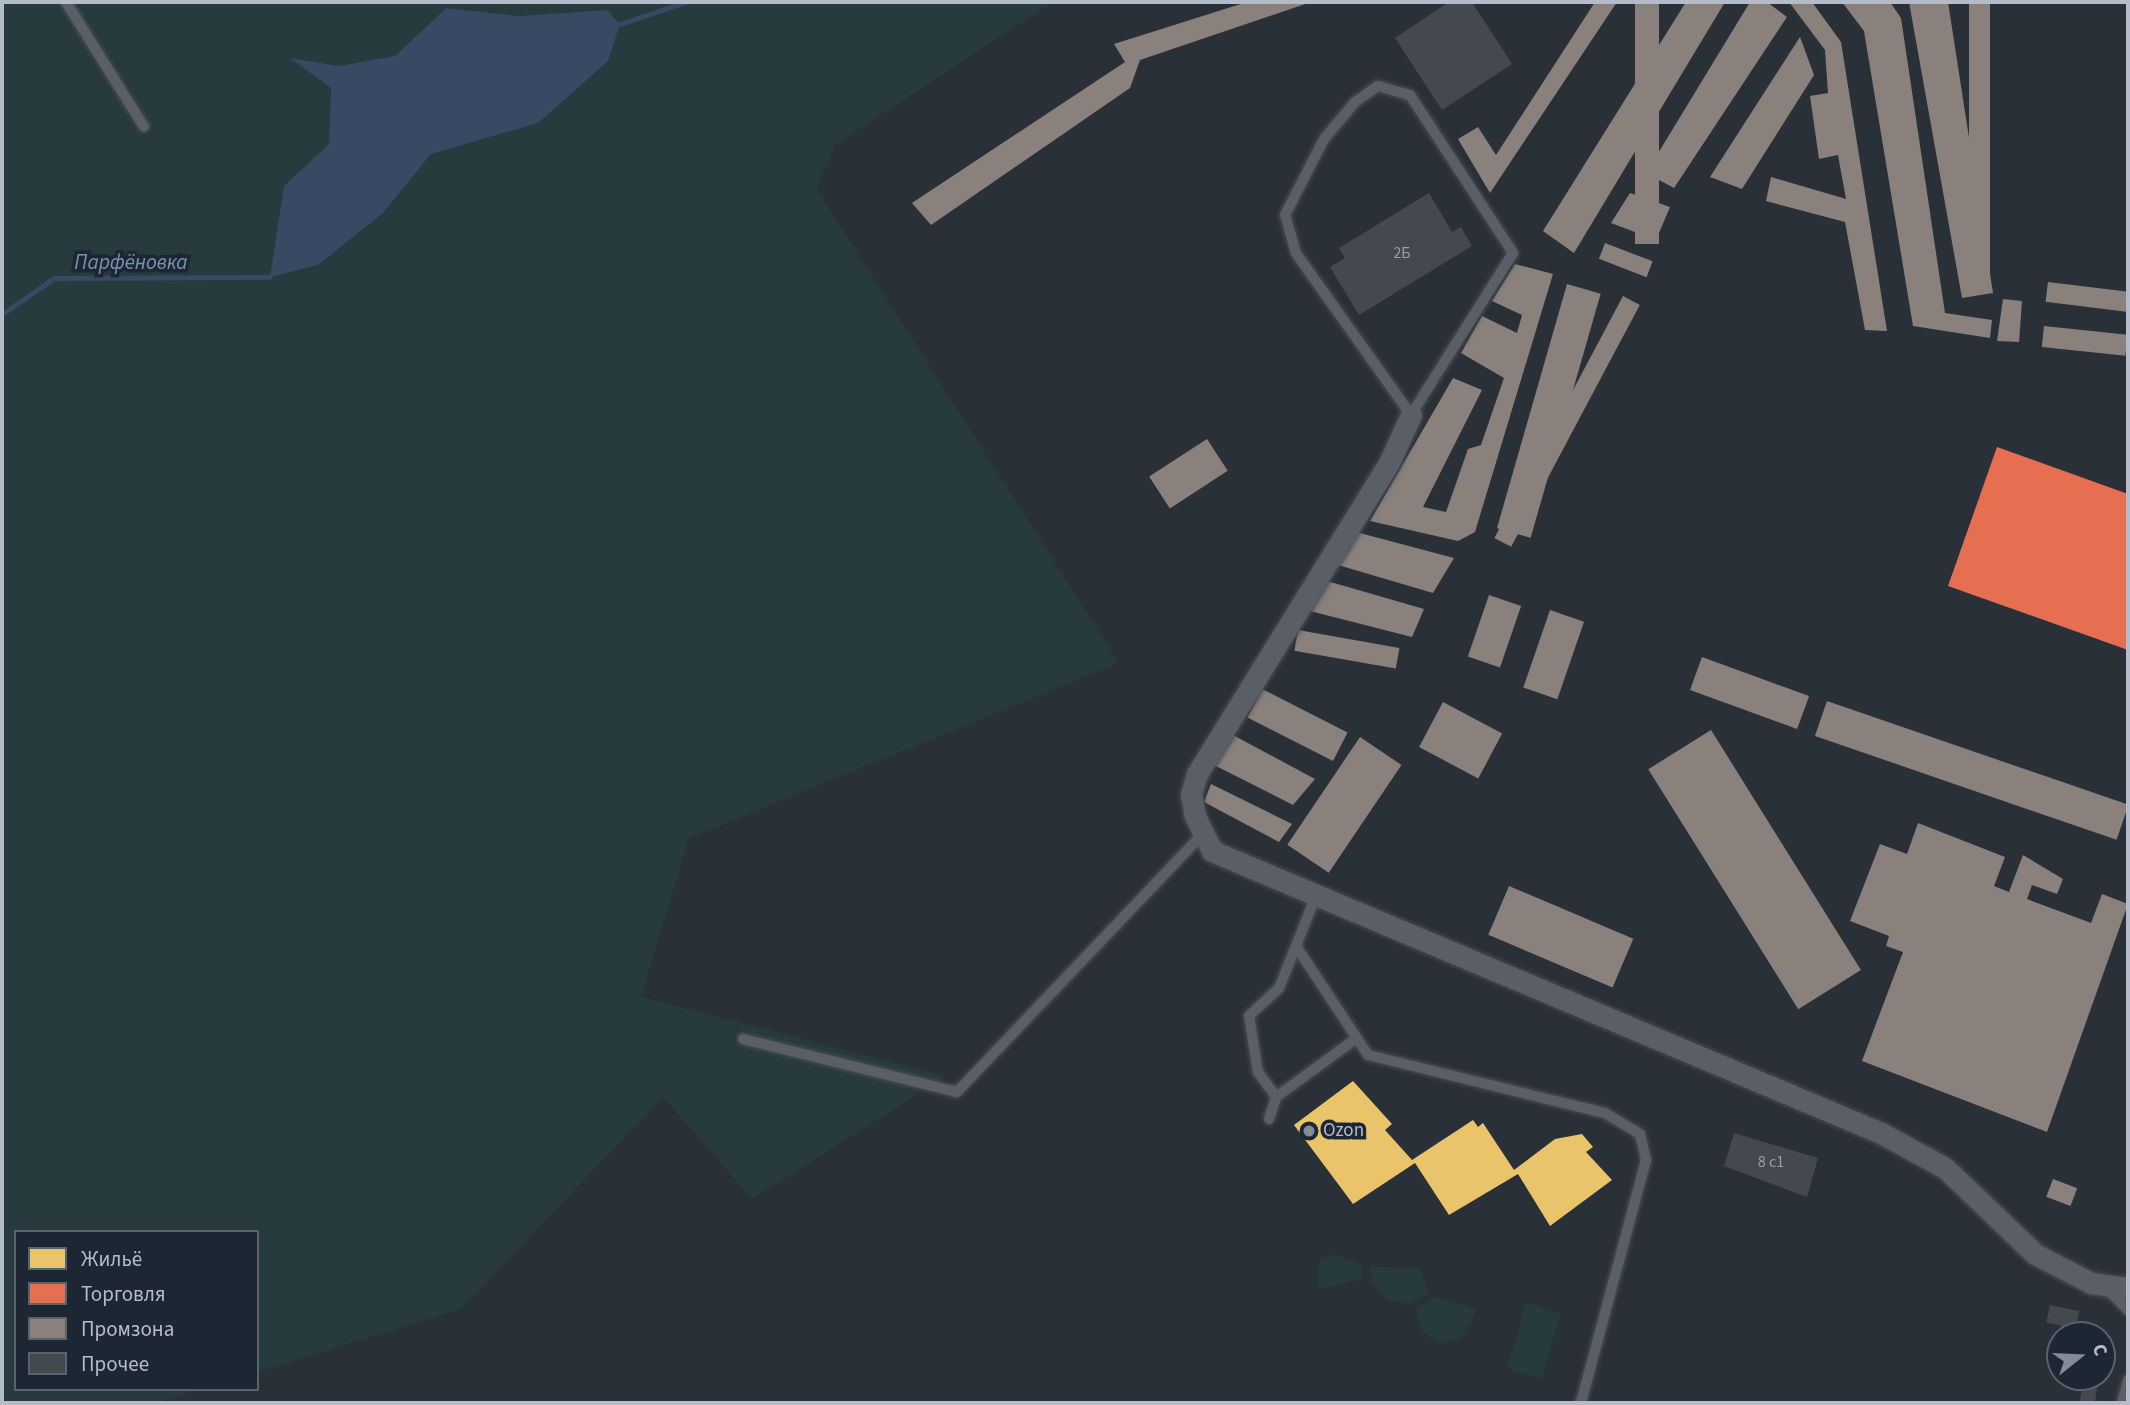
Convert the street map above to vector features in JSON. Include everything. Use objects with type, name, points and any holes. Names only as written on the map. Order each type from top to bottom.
[{"type":"street","points":[[1411,415],[1389,463],[1197,774],[1191,794],[1201,836],[1233,863],[1881,1133],[1945,1167],[2035,1254],[2102,1285],[2128,1288]]},
{"type":"lane","points":[[66,2],[144,127]]},
{"type":"lane","points":[[1378,86],[1410,95],[1513,253],[1411,415],[1296,253],[1285,215],[1324,139],[1355,102],[1378,86]]},
{"type":"lane","points":[[743,1039],[957,1091],[1201,836]]},
{"type":"lane","points":[[1276,1097],[1258,1072],[1249,1016],[1279,988],[1315,898]]},
{"type":"lane","points":[[1296,946],[1368,1055],[1605,1113],[1640,1134],[1646,1160],[1581,1403]]},
{"type":"lane","points":[[1269,1119],[1276,1097],[1356,1038]]},
{"type":"lane","points":[[2102,1285],[2128,1310]]},
{"type":"lane","points":[[2122,1403],[2128,1380]]},
{"type":"green space","points":[[2,2],[1053,2],[836,144],[816,188],[1119,663],[689,838],[641,997],[946,1076],[752,1199],[663,1097],[461,1309],[259,1371],[259,1230],[14,1230],[14,1391],[194,1391],[155,1403],[2,1403]],"holes":[[[446,8],[519,16],[607,10],[480,138],[431,154],[383,213],[271,277],[284,186],[329,144],[331,88],[292,59],[339,66],[395,56]]]},
{"type":"green space","points":[[1334,1254],[1361,1265],[1363,1279],[1317,1290],[1319,1260]]},
{"type":"green space","points":[[1370,1266],[1420,1269],[1430,1293],[1410,1304],[1387,1300],[1372,1283]]},
{"type":"green space","points":[[1435,1297],[1477,1310],[1462,1337],[1439,1343],[1423,1332],[1415,1310]]},
{"type":"green space","points":[[1526,1303],[1561,1313],[1542,1378],[1507,1368]]},
{"type":"water","points":[[446,8],[519,16],[607,10],[620,24],[608,61],[538,123],[431,154],[383,213],[318,265],[270,277],[284,186],[329,144],[331,88],[290,58],[339,66],[395,56]]},
{"type":"building: Жильё","points":[[1353,1081],[1392,1124],[1385,1130],[1412,1160],[1473,1120],[1478,1127],[1483,1123],[1514,1170],[1555,1139],[1582,1134],[1593,1147],[1586,1152],[1612,1180],[1550,1226],[1518,1174],[1449,1215],[1415,1163],[1353,1204],[1294,1125]]},
{"type":"building: Торговля","points":[[1997,447],[2128,494],[2128,650],[1948,586]]},
{"type":"building: Промзона","points":[[1247,2],[1311,2],[1140,60],[1130,88],[931,225],[912,203],[1125,62],[1114,44]]},
{"type":"building: Промзона","points":[[1595,2],[1617,2],[1490,193],[1458,139],[1478,127],[1496,155]]},
{"type":"building: Промзона","points":[[1635,2],[1659,2],[1659,244],[1635,244]]},
{"type":"building: Промзона","points":[[1686,2],[1725,2],[1574,253],[1543,231]]},
{"type":"building: Промзона","points":[[1750,2],[1767,2],[1787,17],[1674,188],[1646,173]]},
{"type":"building: Промзона","points":[[1789,2],[1812,2],[1841,42],[1887,331],[1865,330],[1845,222],[1766,201],[1771,177],[1846,199],[1838,155],[1819,159],[1810,96],[1828,93],[1825,50]]},
{"type":"building: Промзона","points":[[1842,2],[1890,2],[1901,18],[1945,313],[1992,320],[1990,338],[1913,326],[1864,31]]},
{"type":"building: Промзона","points":[[1909,2],[1948,2],[1993,293],[1962,298]]},
{"type":"building: Промзона","points":[[1969,2],[1990,2],[1990,284],[1969,284]]},
{"type":"building: Промзона","points":[[1800,37],[1814,75],[1742,189],[1710,177]]},
{"type":"building: Промзона","points":[[1630,193],[1670,207],[1656,240],[1611,223]]},
{"type":"building: Промзона","points":[[1605,243],[1653,261],[1647,277],[1599,259]]},
{"type":"building: Промзона","points":[[1515,264],[1553,274],[1475,532],[1458,541],[1370,521],[1453,378],[1482,390],[1423,507],[1446,512],[1468,449],[1481,445],[1504,378],[1461,353],[1482,316],[1517,333],[1522,315],[1492,301]]},
{"type":"building: Промзона","points":[[2048,282],[2128,292],[2126,312],[2046,302]]},
{"type":"building: Промзона","points":[[1567,284],[1601,294],[1531,538],[1497,528]]},
{"type":"building: Промзона","points":[[1623,296],[1640,305],[1511,547],[1494,538]]},
{"type":"building: Промзона","points":[[2003,299],[2022,301],[2019,342],[1997,341]]},
{"type":"building: Промзона","points":[[2044,326],[2128,335],[2125,356],[2042,347]]},
{"type":"building: Промзона","points":[[1207,439],[1228,471],[1170,508],[1149,477]]},
{"type":"building: Промзона","points":[[1356,532],[1454,558],[1433,593],[1338,565]]},
{"type":"building: Промзона","points":[[1327,581],[1424,609],[1412,637],[1310,611]]},
{"type":"building: Промзона","points":[[1489,595],[1521,606],[1500,668],[1468,656]]},
{"type":"building: Промзона","points":[[1550,610],[1584,622],[1557,699],[1523,688]]},
{"type":"building: Промзона","points":[[1298,630],[1399,648],[1396,669],[1294,651]]},
{"type":"building: Промзона","points":[[1702,657],[1809,696],[1797,729],[1690,690]]},
{"type":"building: Промзона","points":[[1262,689],[1348,733],[1333,761],[1247,718]]},
{"type":"building: Промзона","points":[[1827,701],[2128,805],[2117,840],[1815,736]]},
{"type":"building: Промзона","points":[[1443,702],[1502,733],[1478,778],[1419,747]]},
{"type":"building: Промзона","points":[[1711,730],[1861,970],[1798,1009],[1648,769]]},
{"type":"building: Промзона","points":[[1233,735],[1315,779],[1293,805],[1214,765]]},
{"type":"building: Промзона","points":[[1360,737],[1401,765],[1329,873],[1287,845]]},
{"type":"building: Промзона","points":[[1211,784],[1292,824],[1279,842],[1204,802]]},
{"type":"building: Промзона","points":[[1918,823],[2005,857],[1994,886],[2009,892],[2023,855],[2063,879],[2057,894],[2032,885],[2027,899],[2091,923],[2102,894],[2128,904],[2047,1132],[1862,1061],[1903,952],[1886,946],[1889,936],[1850,921],[1880,844],[1907,854]]},
{"type":"building: Промзона","points":[[1509,886],[1633,939],[1613,988],[1488,935]]},
{"type":"building: Промзона","points":[[2053,1179],[2077,1188],[2070,1206],[2046,1197]]},
{"type":"building: Прочее","points":[[1449,2],[1472,2],[1512,64],[1442,110],[1395,38]]},
{"type":"building: Прочее","points":[[1429,193],[1452,232],[1461,227],[1472,246],[1359,315],[1330,267],[1345,258],[1339,248]]},
{"type":"building: Прочее","points":[[1734,1133],[1818,1158],[1807,1197],[1724,1166]]},
{"type":"building: Прочее","points":[[2050,1305],[2079,1311],[2077,1321],[2047,1321]]},
{"type":"building: Прочее","points":[[2081,1391],[2097,1391],[2095,1403],[2080,1401]]},
{"type":"waterway","name":"Парфёновка","points":[[620,24],[685,2]]},
{"type":"waterway","name":"Парфёновка","points":[[2,314],[54,278],[270,277]]},
{"type":"place","name":"Ozon","points":[[1309,1131]]}]
